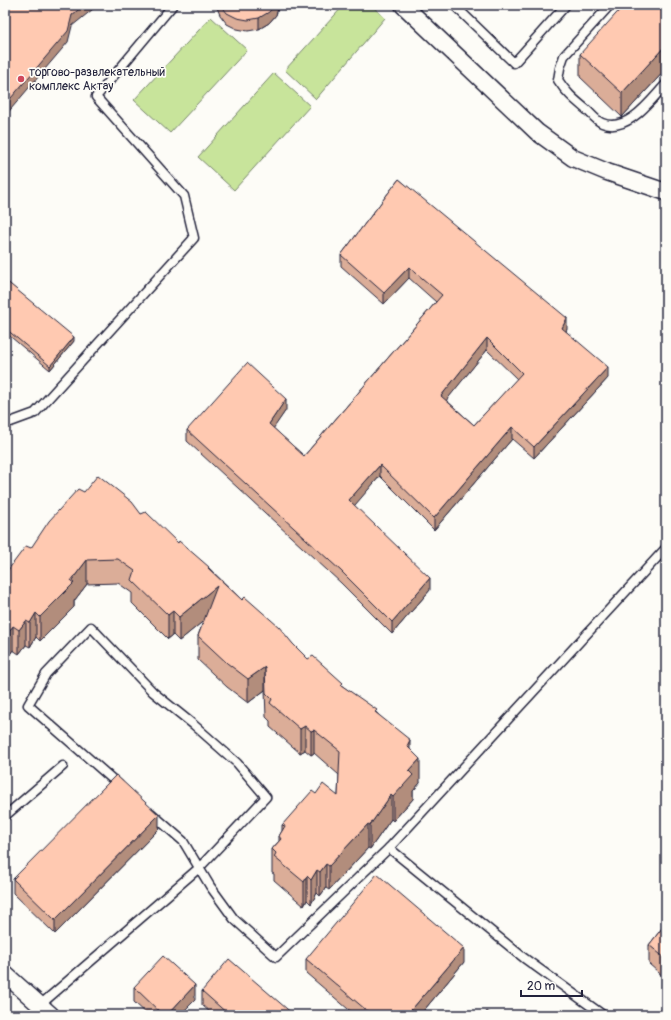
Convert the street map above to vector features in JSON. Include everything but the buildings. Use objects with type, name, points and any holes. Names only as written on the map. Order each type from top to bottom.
[{"type":"street","points":[[403,5],[537,132],[573,158],[607,172],[666,192]]},
{"type":"street","points":[[5,974],[45,1010]]},
{"type":"lane","points":[[5,424],[34,413],[194,238],[184,196],[96,97],[173,5]]},
{"type":"lane","points":[[454,5],[514,63],[566,5]]},
{"type":"lane","points":[[610,5],[564,56],[558,80],[567,93],[601,123],[618,125],[629,121],[666,84]]},
{"type":"lane","points":[[147,810],[183,841],[210,886],[234,919],[276,957],[389,848],[666,548]]},
{"type":"lane","points":[[45,1010],[199,868],[266,797],[237,763],[194,725],[153,692],[90,627],[46,674],[28,705],[123,789]]},
{"type":"lane","points":[[5,816],[63,766]]},
{"type":"lane","points":[[389,848],[524,958],[603,1015]]},
{"type":"green space","points":[[344,5],[371,5],[385,18],[316,99],[285,70]]},
{"type":"green space","points":[[211,17],[247,50],[170,133],[134,100]]},
{"type":"green space","points":[[274,73],[310,106],[234,190],[198,157]]},
{"type":"place","name":"торгово-развлекательный комплекс Актау","points":[[21,79]]}]
